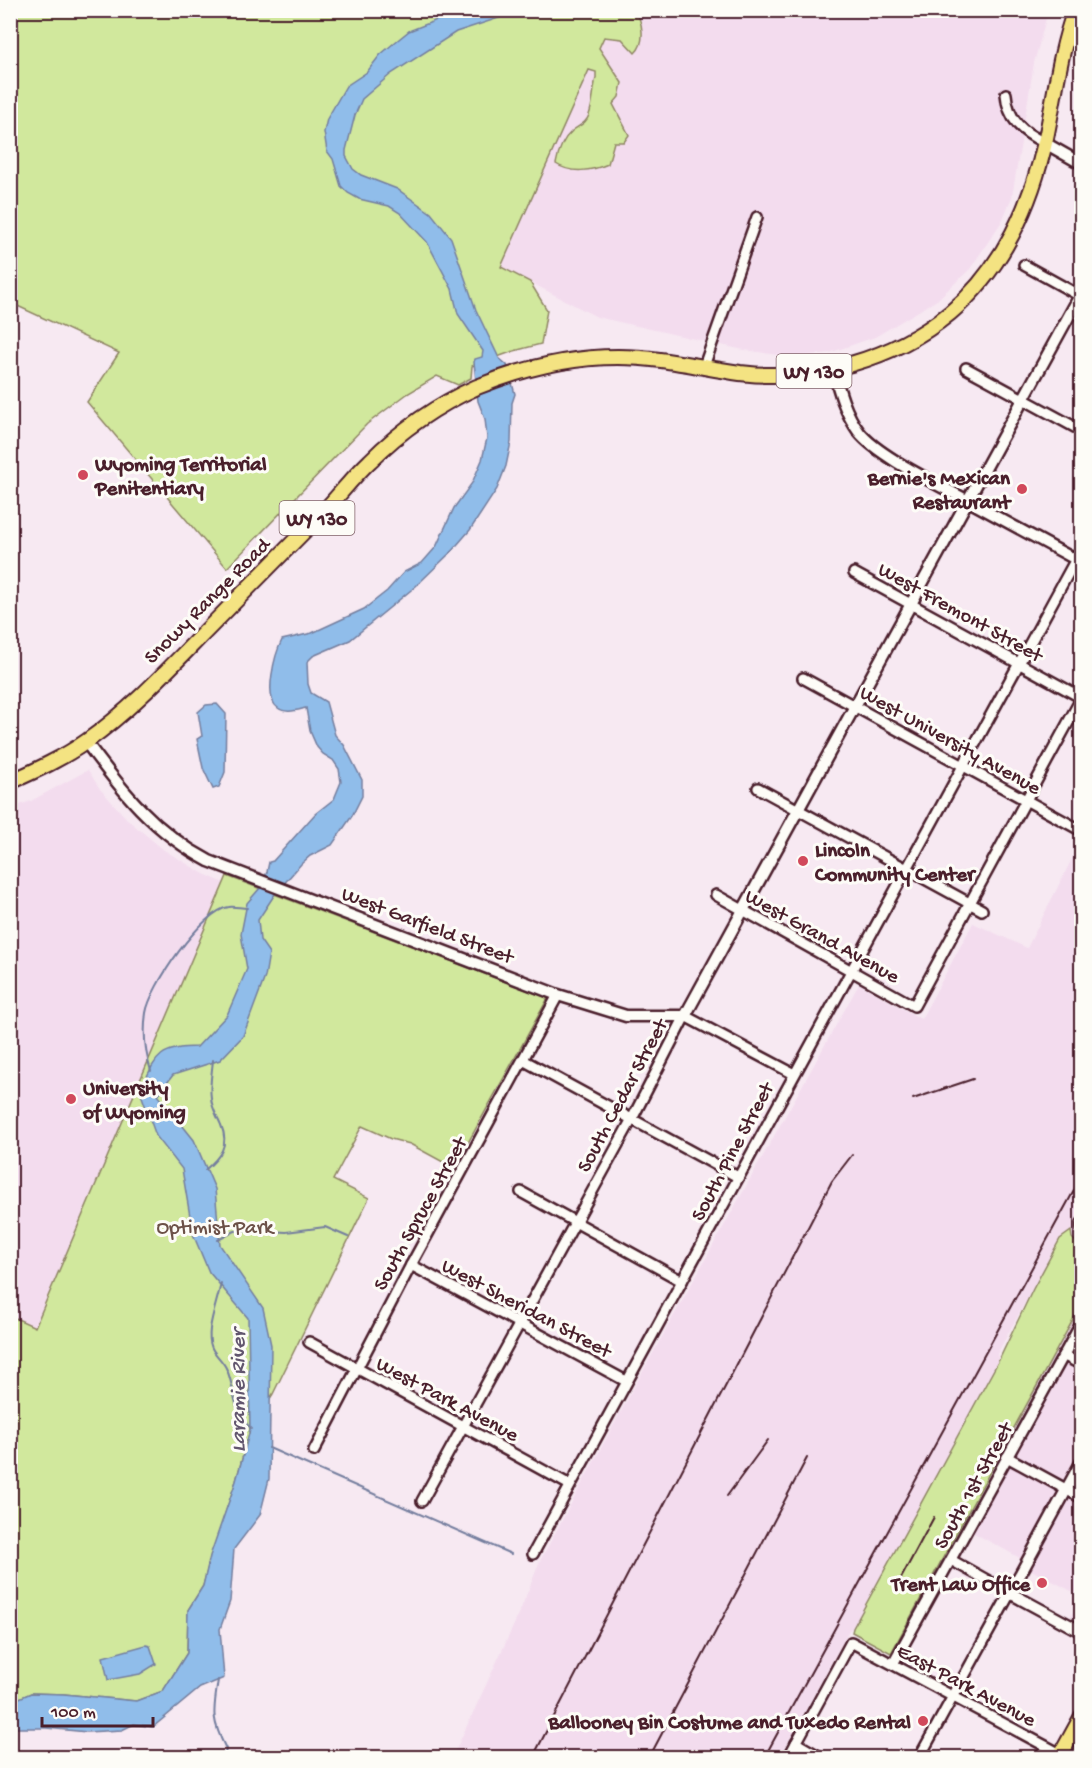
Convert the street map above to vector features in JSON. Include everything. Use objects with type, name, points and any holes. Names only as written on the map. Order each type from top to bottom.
[{"type":"main road","name":"Snowy Range Road","points":[[10,782],[86,742],[134,703],[387,444],[439,406],[456,397],[518,372],[545,365],[615,357],[641,358],[765,375],[795,374],[833,368],[865,360],[897,347],[945,317],[961,304],[994,263],[1013,233],[1031,190],[1044,143],[1074,10]]},
{"type":"main road","points":[[1062,1756],[1082,1716]]},
{"type":"street","points":[[1006,94],[1007,105],[1014,122],[1030,136],[1082,164]]},
{"type":"street","points":[[704,366],[757,217]]},
{"type":"street","points":[[1024,266],[1081,295]]},
{"type":"street","name":"South Cedar Street","points":[[422,1501],[632,1119],[685,1016],[798,809],[1081,295]]},
{"type":"street","points":[[833,368],[844,406],[867,440],[892,459],[1078,561]]},
{"type":"street","points":[[966,368],[1082,431]]},
{"type":"street","name":"South Pine Street","points":[[533,1554],[906,868],[1078,561],[1082,548]]},
{"type":"street","name":"West Fremont Street","points":[[854,573],[1081,698]]},
{"type":"street","name":"West University Avenue","points":[[803,678],[1082,831]]},
{"type":"street","points":[[969,903],[1081,698]]},
{"type":"street","name":"West Garfield Street","points":[[86,742],[125,795],[155,826],[198,855],[238,873],[558,995],[626,1016],[685,1016],[794,1074]]},
{"type":"street","points":[[758,788],[982,910]]},
{"type":"street","name":"West Grand Avenue","points":[[716,895],[914,1006],[969,903]]},
{"type":"street","name":"South Spruce Street","points":[[314,1451],[411,1265],[558,995]]},
{"type":"street","points":[[523,1060],[738,1177]]},
{"type":"street","points":[[521,1192],[682,1281]]},
{"type":"street","name":"West Sheridan Street","points":[[411,1265],[626,1381]]},
{"type":"street","name":"South 1st Street","points":[[893,1664],[1082,1322]]},
{"type":"street","name":"West Park Avenue","points":[[309,1342],[570,1485]]},
{"type":"street","points":[[1064,1355],[1082,1365]]},
{"type":"street","points":[[1007,1457],[1082,1498]]},
{"type":"street","points":[[919,1758],[1082,1461]]},
{"type":"street","points":[[951,1560],[1082,1632]]},
{"type":"street","name":"East Park Avenue","points":[[796,1743],[851,1642],[1062,1756]]},
{"type":"street","points":[[788,1758],[796,1743],[822,1758]]},
{"type":"shaded area","points":[[632,10],[1048,11],[1034,63],[1012,197],[1002,221],[970,269],[937,300],[875,337],[829,353],[790,357],[739,349],[597,317],[501,267],[613,16]]},
{"type":"shaded area","name":"University of Wyoming","points":[[88,770],[100,789],[129,821],[164,850],[224,883],[35,1327],[11,1316],[11,808],[31,801]]},
{"type":"shaded area","points":[[1080,843],[1081,1247],[1072,1238],[1060,1239],[997,1354],[999,1360],[780,1757],[452,1758],[518,1616],[540,1561],[634,1387],[859,984],[921,1019],[973,923],[1027,948]]},
{"type":"shaded area","points":[[1081,1305],[1081,1596],[1018,1563],[1020,1558],[961,1526]]},
{"type":"shaded area","points":[[1081,1596],[1081,1622],[1071,1616]]},
{"type":"green space","points":[[634,10],[640,20],[642,32],[641,43],[635,53],[622,39],[604,37],[599,48],[622,83],[619,97],[613,104],[629,135],[624,142],[614,142],[608,164],[575,170],[556,164],[566,138],[588,118],[596,78],[596,72],[589,70],[501,267],[530,282],[547,310],[541,344],[472,366],[471,378],[458,385],[437,376],[407,394],[367,424],[227,568],[87,402],[119,353],[11,303],[10,20],[15,11]]},
{"type":"green space","name":"Optimist Park","points":[[227,876],[548,998],[454,1168],[410,1144],[391,1139],[362,1126],[333,1180],[369,1198],[273,1394],[255,1423],[250,1421],[250,1430],[236,1481],[203,1586],[188,1610],[187,1653],[163,1691],[136,1701],[31,1693],[11,1702],[11,1316],[35,1327]]},
{"type":"green space","points":[[1071,1231],[1072,1238],[1081,1247],[1081,1305],[891,1653],[852,1632],[853,1628],[999,1360],[1060,1239]]},
{"type":"water","points":[[443,11],[520,11],[456,32],[391,74],[362,99],[355,115],[346,156],[353,169],[361,175],[397,189],[431,213],[451,238],[476,310],[499,358],[507,365],[515,394],[512,403],[511,442],[506,466],[497,489],[470,530],[450,553],[416,586],[350,640],[313,656],[307,662],[308,684],[311,693],[326,702],[335,735],[344,745],[362,780],[362,796],[352,816],[332,845],[310,856],[301,864],[275,894],[258,920],[260,940],[269,953],[265,977],[243,1036],[220,1060],[173,1075],[158,1095],[194,1140],[215,1189],[220,1245],[263,1308],[271,1345],[269,1479],[260,1515],[234,1549],[230,1601],[220,1629],[224,1678],[200,1688],[153,1727],[134,1724],[122,1730],[87,1732],[46,1728],[11,1728],[10,1702],[31,1693],[136,1701],[163,1691],[187,1653],[188,1610],[203,1586],[210,1556],[236,1481],[250,1430],[248,1318],[209,1272],[193,1234],[182,1169],[156,1136],[140,1091],[150,1070],[160,1057],[173,1049],[197,1047],[227,1015],[247,969],[241,934],[247,903],[260,888],[269,862],[273,861],[315,814],[334,799],[341,782],[339,769],[333,760],[317,747],[310,731],[306,708],[284,711],[274,703],[271,695],[272,676],[282,640],[312,633],[364,609],[387,591],[404,572],[422,563],[436,547],[454,508],[472,483],[482,460],[487,438],[485,419],[478,401],[474,362],[475,359],[482,357],[483,351],[458,314],[452,289],[427,242],[400,213],[389,206],[359,199],[341,186],[333,159],[327,151],[324,132],[327,119],[346,86],[367,72],[380,55],[409,31],[437,20]]},
{"type":"water","points":[[217,704],[226,714],[225,772],[219,787],[213,789],[203,768],[197,739],[202,736],[198,712],[206,705]]},
{"type":"water","points":[[146,1645],[150,1646],[156,1664],[140,1674],[108,1680],[103,1657]]},
{"type":"waterway","points":[[151,1071],[145,1042],[146,1013],[167,969],[192,935],[218,911],[231,907],[247,908]]},
{"type":"waterway","points":[[205,1170],[219,1156],[224,1145],[224,1132],[210,1093],[213,1060]]},
{"type":"waterway","points":[[218,1240],[235,1231],[286,1232],[325,1227],[348,1237]]},
{"type":"waterway","name":"Laramie River","points":[[221,1283],[211,1323],[210,1344],[227,1370],[241,1416],[252,1429]]},
{"type":"waterway","points":[[269,1448],[511,1554]]},
{"type":"waterway","points":[[218,1680],[214,1716],[226,1749],[224,1758]]},
{"type":"railway","points":[[913,1099],[973,1079]]},
{"type":"railway","points":[[533,1757],[832,1181],[852,1155]]},
{"type":"railway","points":[[764,1758],[1082,1176]]},
{"type":"railway","points":[[727,1496],[768,1440]]},
{"type":"railway","points":[[649,1758],[807,1458]]},
{"type":"railway","points":[[898,1584],[934,1517]]},
{"type":"place","name":"Wyoming Territorial Penitentiary","points":[[83,475]]},
{"type":"place","name":"Bernie's Mexican Restaurant","points":[[1022,489]]},
{"type":"place","name":"Lincoln Community Center","points":[[803,861]]},
{"type":"place","name":"University of Wyoming","points":[[71,1099]]},
{"type":"place","name":"Trent Law Office","points":[[1042,1583]]},
{"type":"place","name":"Ballooney Bin Costume and Tuxedo Rental","points":[[923,1721]]}]
